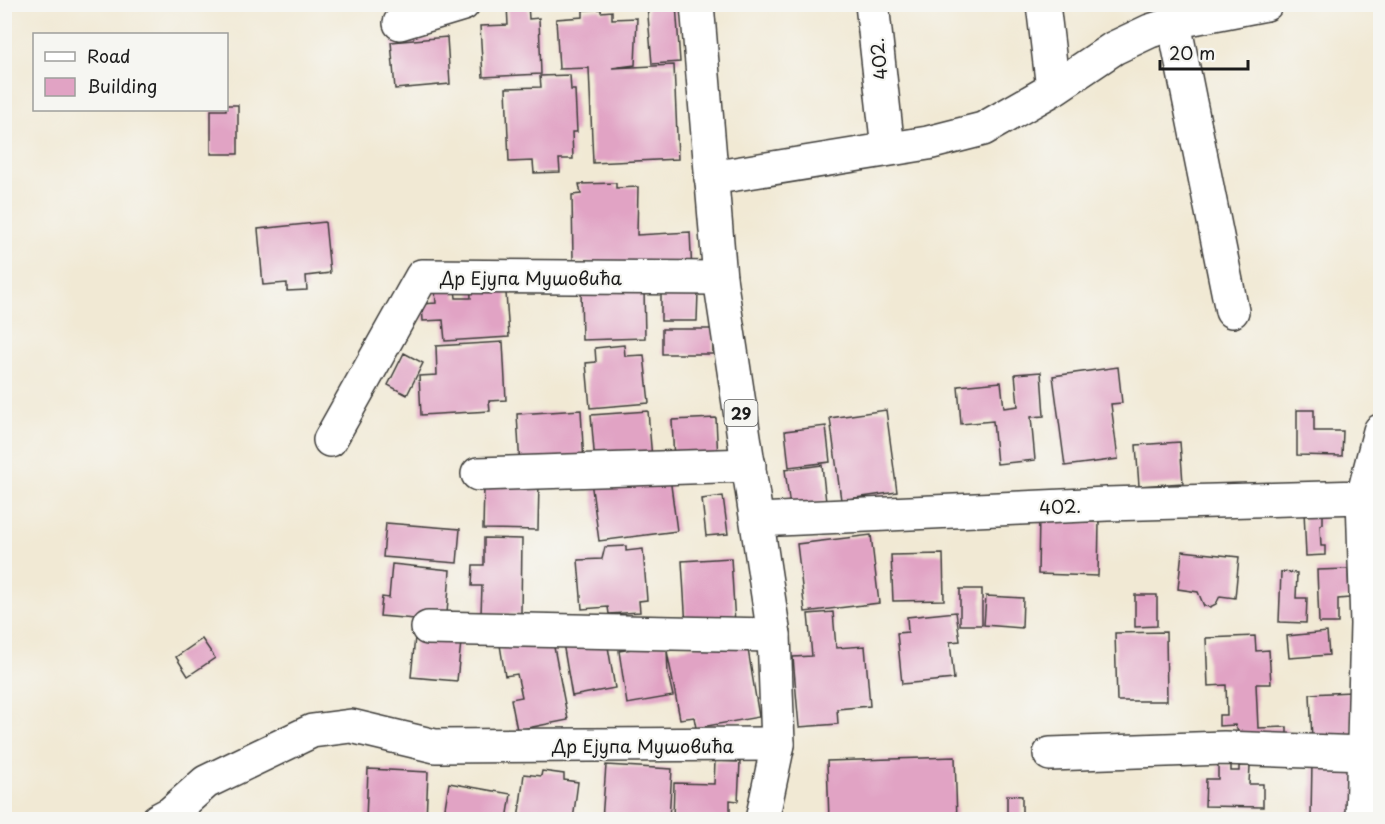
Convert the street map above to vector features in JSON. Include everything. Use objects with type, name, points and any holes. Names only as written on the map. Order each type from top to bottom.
[{"type":"street","points":[[400,23],[463,4]]},
{"type":"street","name":"29","points":[[697,4],[720,278],[774,635],[778,744],[762,819]]},
{"type":"street","name":"402.","points":[[872,4],[888,149]]},
{"type":"street","points":[[1043,4],[1053,89]]},
{"type":"street","points":[[711,178],[928,143],[983,129],[1053,89],[1114,48],[1150,31],[1190,14],[1266,4]]},
{"type":"street","points":[[1190,14],[1232,311]]},
{"type":"street","name":"Др Ејупа Мушовића","points":[[330,440],[422,276],[720,278]]},
{"type":"street","points":[[1362,819],[1369,511],[1380,431]]},
{"type":"street","points":[[478,474],[749,465]]},
{"type":"street","name":"402.","points":[[757,520],[1118,504],[1369,511]]},
{"type":"street","points":[[428,628],[774,635]]},
{"type":"street","name":"Др Ејупа Мушовића","points":[[158,819],[171,813],[207,782],[312,731],[351,726],[435,746],[778,744]]},
{"type":"street","points":[[1050,754],[1224,748],[1364,753]]},
{"type":"building","points":[[528,4],[529,19],[539,18],[541,74],[483,77],[480,26],[508,25],[507,5]]},
{"type":"building","points":[[647,4],[676,4],[680,62],[652,64]]},
{"type":"building","points":[[601,9],[601,12],[612,11],[612,19],[637,18],[635,65],[612,68],[674,65],[678,159],[593,163],[589,68],[559,69],[556,19],[583,17],[583,10]]},
{"type":"building","points":[[447,37],[450,84],[395,89],[391,42]]},
{"type":"building","points":[[570,75],[571,90],[575,90],[577,132],[572,132],[573,159],[559,159],[560,172],[534,173],[533,161],[509,162],[506,88],[541,87],[540,76]]},
{"type":"building","points":[[228,105],[238,105],[238,154],[211,154],[211,111],[228,111]]},
{"type":"building","points":[[616,183],[616,188],[638,187],[637,235],[690,232],[692,273],[573,261],[572,195],[581,194],[579,184]]},
{"type":"building","points":[[325,222],[330,273],[306,276],[307,290],[287,291],[287,283],[263,285],[258,229]]},
{"type":"building","points":[[505,278],[509,337],[445,341],[443,320],[423,321],[422,304],[436,303],[435,290],[455,289],[456,298],[471,298],[470,280]]},
{"type":"building","points":[[644,289],[645,338],[582,340],[581,290]]},
{"type":"building","points":[[661,291],[698,292],[697,321],[661,321]]},
{"type":"building","points":[[662,329],[713,329],[713,354],[662,354]]},
{"type":"building","points":[[503,342],[506,400],[489,401],[490,411],[421,415],[419,376],[437,375],[436,346]]},
{"type":"building","points":[[624,345],[625,356],[644,355],[649,403],[590,408],[586,363],[596,362],[595,348]]},
{"type":"building","points":[[404,353],[423,363],[407,395],[388,385]]},
{"type":"building","points":[[1118,367],[1122,403],[1111,404],[1118,459],[1065,466],[1053,376]]},
{"type":"building","points":[[1041,372],[1044,416],[1031,417],[1035,460],[997,464],[993,421],[961,424],[958,386],[1001,382],[1004,408],[1018,406],[1015,374]]},
{"type":"building","points":[[581,410],[584,464],[520,468],[517,414]]},
{"type":"building","points":[[886,410],[897,492],[841,500],[830,418]]},
{"type":"building","points":[[1297,410],[1314,410],[1314,431],[1343,431],[1342,456],[1297,455]]},
{"type":"building","points":[[648,411],[652,459],[595,463],[591,415]]},
{"type":"building","points":[[716,418],[718,460],[674,461],[672,420]]},
{"type":"building","points":[[826,426],[830,462],[789,467],[785,431]]},
{"type":"building","points":[[1180,442],[1183,483],[1139,486],[1136,445]]},
{"type":"building","points":[[822,465],[826,502],[790,507],[785,470]]},
{"type":"building","points":[[669,470],[677,531],[599,541],[591,481]]},
{"type":"building","points":[[539,482],[538,530],[483,529],[484,486]]},
{"type":"building","points":[[723,496],[728,534],[706,536],[702,499]]},
{"type":"building","points":[[1304,511],[1323,511],[1323,524],[1320,525],[1321,546],[1325,546],[1325,555],[1306,556]]},
{"type":"building","points":[[1039,515],[1062,521],[1099,522],[1098,576],[1038,574]]},
{"type":"building","points":[[386,523],[460,529],[457,563],[383,557]]},
{"type":"building","points":[[871,535],[879,603],[805,612],[797,544]]},
{"type":"building","points":[[484,538],[522,539],[521,614],[481,614],[482,586],[472,586],[473,565],[484,565]]},
{"type":"building","points":[[626,546],[626,551],[643,549],[647,600],[639,601],[640,612],[609,614],[608,607],[582,609],[578,560],[602,559],[605,547]]},
{"type":"building","points":[[1182,551],[1239,557],[1235,598],[1220,596],[1216,604],[1210,607],[1204,606],[1198,592],[1178,589]]},
{"type":"building","points":[[943,554],[944,600],[893,601],[891,555]]},
{"type":"building","points":[[731,558],[735,624],[686,627],[682,561]]},
{"type":"building","points":[[392,564],[450,570],[447,614],[427,620],[380,616],[382,597],[389,598]]},
{"type":"building","points":[[1348,569],[1349,598],[1338,599],[1338,623],[1319,623],[1317,570]]},
{"type":"building","points":[[1281,572],[1297,573],[1296,598],[1307,598],[1306,623],[1279,622]]},
{"type":"building","points":[[960,589],[982,589],[982,625],[960,625]]},
{"type":"building","points":[[1135,595],[1157,595],[1157,626],[1135,627]]},
{"type":"building","points":[[986,596],[1023,598],[1022,628],[984,625]]},
{"type":"building","points":[[833,612],[836,648],[865,646],[870,706],[837,709],[838,724],[799,727],[793,657],[812,656],[808,614]]},
{"type":"building","points":[[956,612],[960,641],[950,642],[954,679],[902,684],[897,633],[908,632],[907,617]]},
{"type":"building","points":[[416,627],[462,632],[457,681],[411,677]]},
{"type":"building","points":[[1166,632],[1167,701],[1117,701],[1115,633]]},
{"type":"building","points":[[1327,632],[1329,655],[1289,658],[1287,636]]},
{"type":"building","points":[[606,635],[615,688],[572,696],[563,643]]},
{"type":"building","points":[[1255,636],[1256,651],[1269,650],[1271,684],[1256,684],[1258,728],[1287,727],[1287,738],[1244,744],[1235,725],[1219,726],[1219,715],[1227,715],[1226,685],[1208,686],[1206,638]]},
{"type":"building","points":[[746,637],[759,717],[696,728],[694,717],[680,719],[667,651]]},
{"type":"building","points":[[202,639],[215,658],[188,676],[176,657]]},
{"type":"building","points":[[553,642],[568,720],[517,730],[511,699],[522,697],[517,674],[505,676],[500,645]]},
{"type":"building","points":[[665,644],[668,674],[673,696],[627,704],[619,651]]},
{"type":"building","points":[[1351,692],[1353,738],[1312,740],[1310,694]]},
{"type":"building","points":[[955,757],[957,820],[829,820],[827,761]]},
{"type":"building","points":[[715,761],[740,762],[738,801],[730,800],[730,820],[673,820],[674,783],[714,784]]},
{"type":"building","points":[[1312,762],[1359,762],[1358,817],[1311,816]]},
{"type":"building","points":[[606,765],[672,769],[669,820],[602,820]]},
{"type":"building","points":[[1218,765],[1231,765],[1231,771],[1239,771],[1239,766],[1250,766],[1249,784],[1263,784],[1263,807],[1205,806],[1206,779],[1218,779]]},
{"type":"building","points":[[368,769],[428,772],[426,820],[366,820]]},
{"type":"building","points":[[542,771],[564,774],[564,780],[578,782],[573,820],[518,820],[524,774],[541,776]]},
{"type":"building","points":[[449,783],[511,794],[507,820],[443,820]]},
{"type":"building","points":[[1007,795],[1022,796],[1022,817],[1036,817],[1036,820],[1007,820]]},
{"type":"building","points":[[1260,816],[1261,820],[1212,820],[1212,818]]}]
